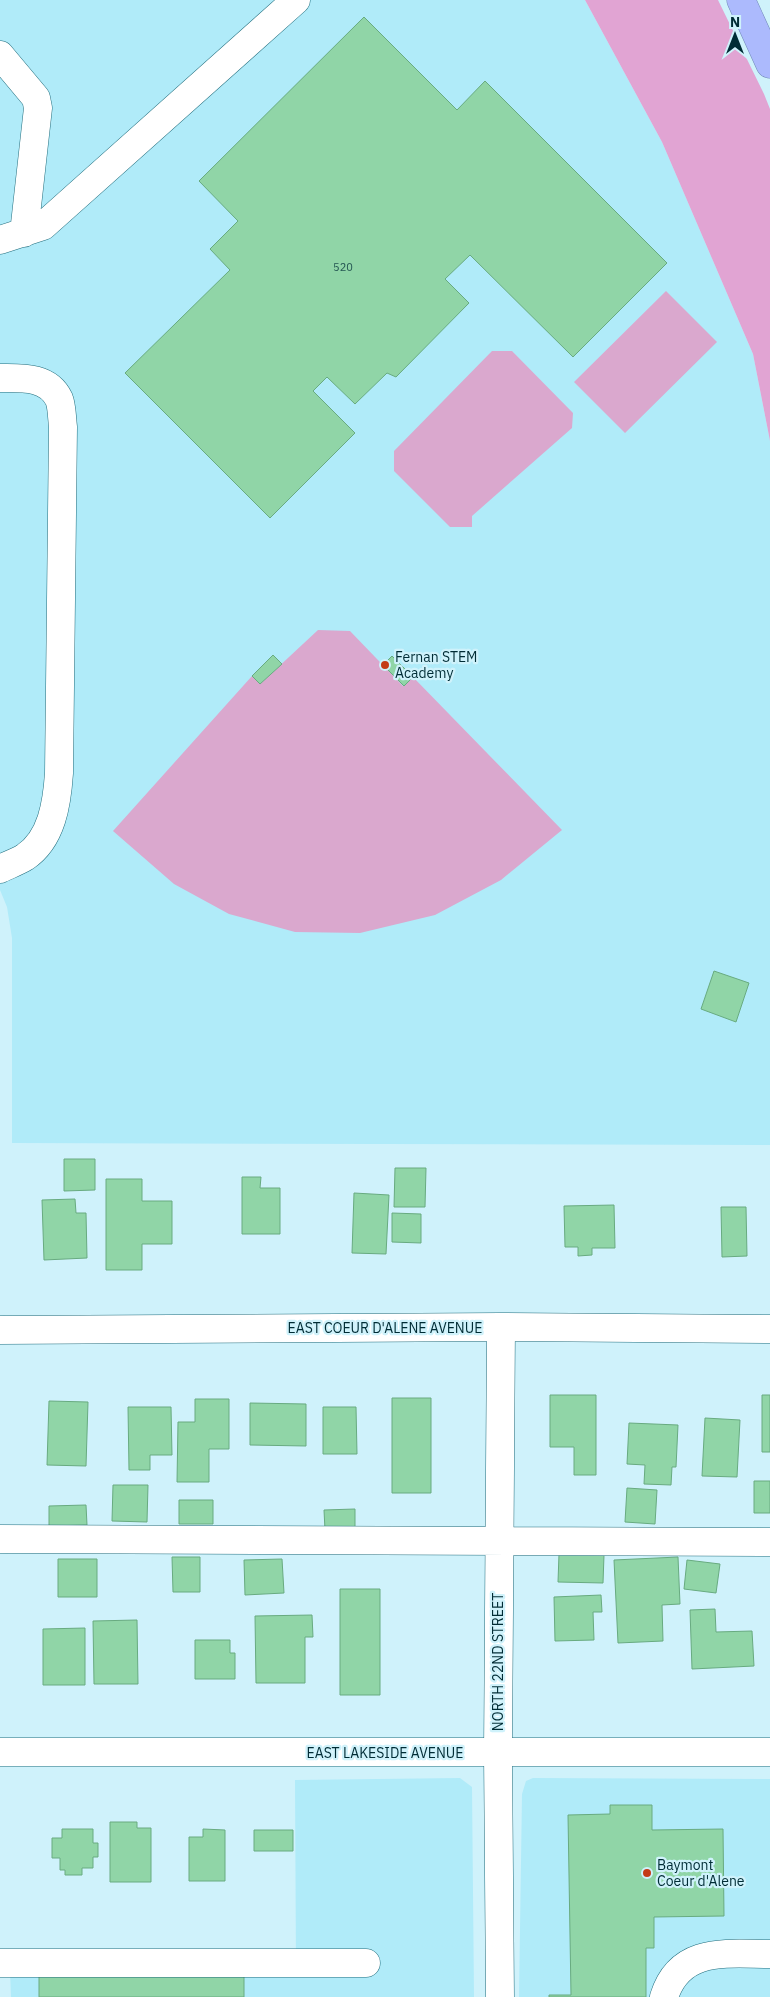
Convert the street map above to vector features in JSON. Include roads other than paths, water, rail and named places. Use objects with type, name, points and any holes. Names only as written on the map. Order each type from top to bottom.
[{"type":"highway","points":[[740,0],[770,64]]},
{"type":"street","points":[[0,55],[36,98],[38,108],[12,236],[43,226],[296,0]]},
{"type":"street","points":[[0,378],[22,378],[44,382],[59,400],[63,427],[59,773],[57,800],[48,827],[39,845],[25,857],[0,869]]},
{"type":"street","name":"EAST COEUR D'ALENE AVENUE","points":[[0,1330],[500,1327],[770,1329]]},
{"type":"street","name":"NORTH 22ND STREET","points":[[500,1327],[498,1753],[500,1997]]},
{"type":"street","points":[[0,1539],[770,1542]]},
{"type":"street","name":"EAST LAKESIDE AVENUE","points":[[0,1752],[770,1752]]},
{"type":"street","points":[[664,1997],[675,1974],[696,1959],[709,1954],[770,1954]]},
{"type":"street","points":[[0,1963],[366,1963]]},
{"type":"place","name":"Fernan STEM Academy","points":[[385,665]]},
{"type":"place","name":"Baymont Coeur d'Alene","points":[[647,1873]]}]
